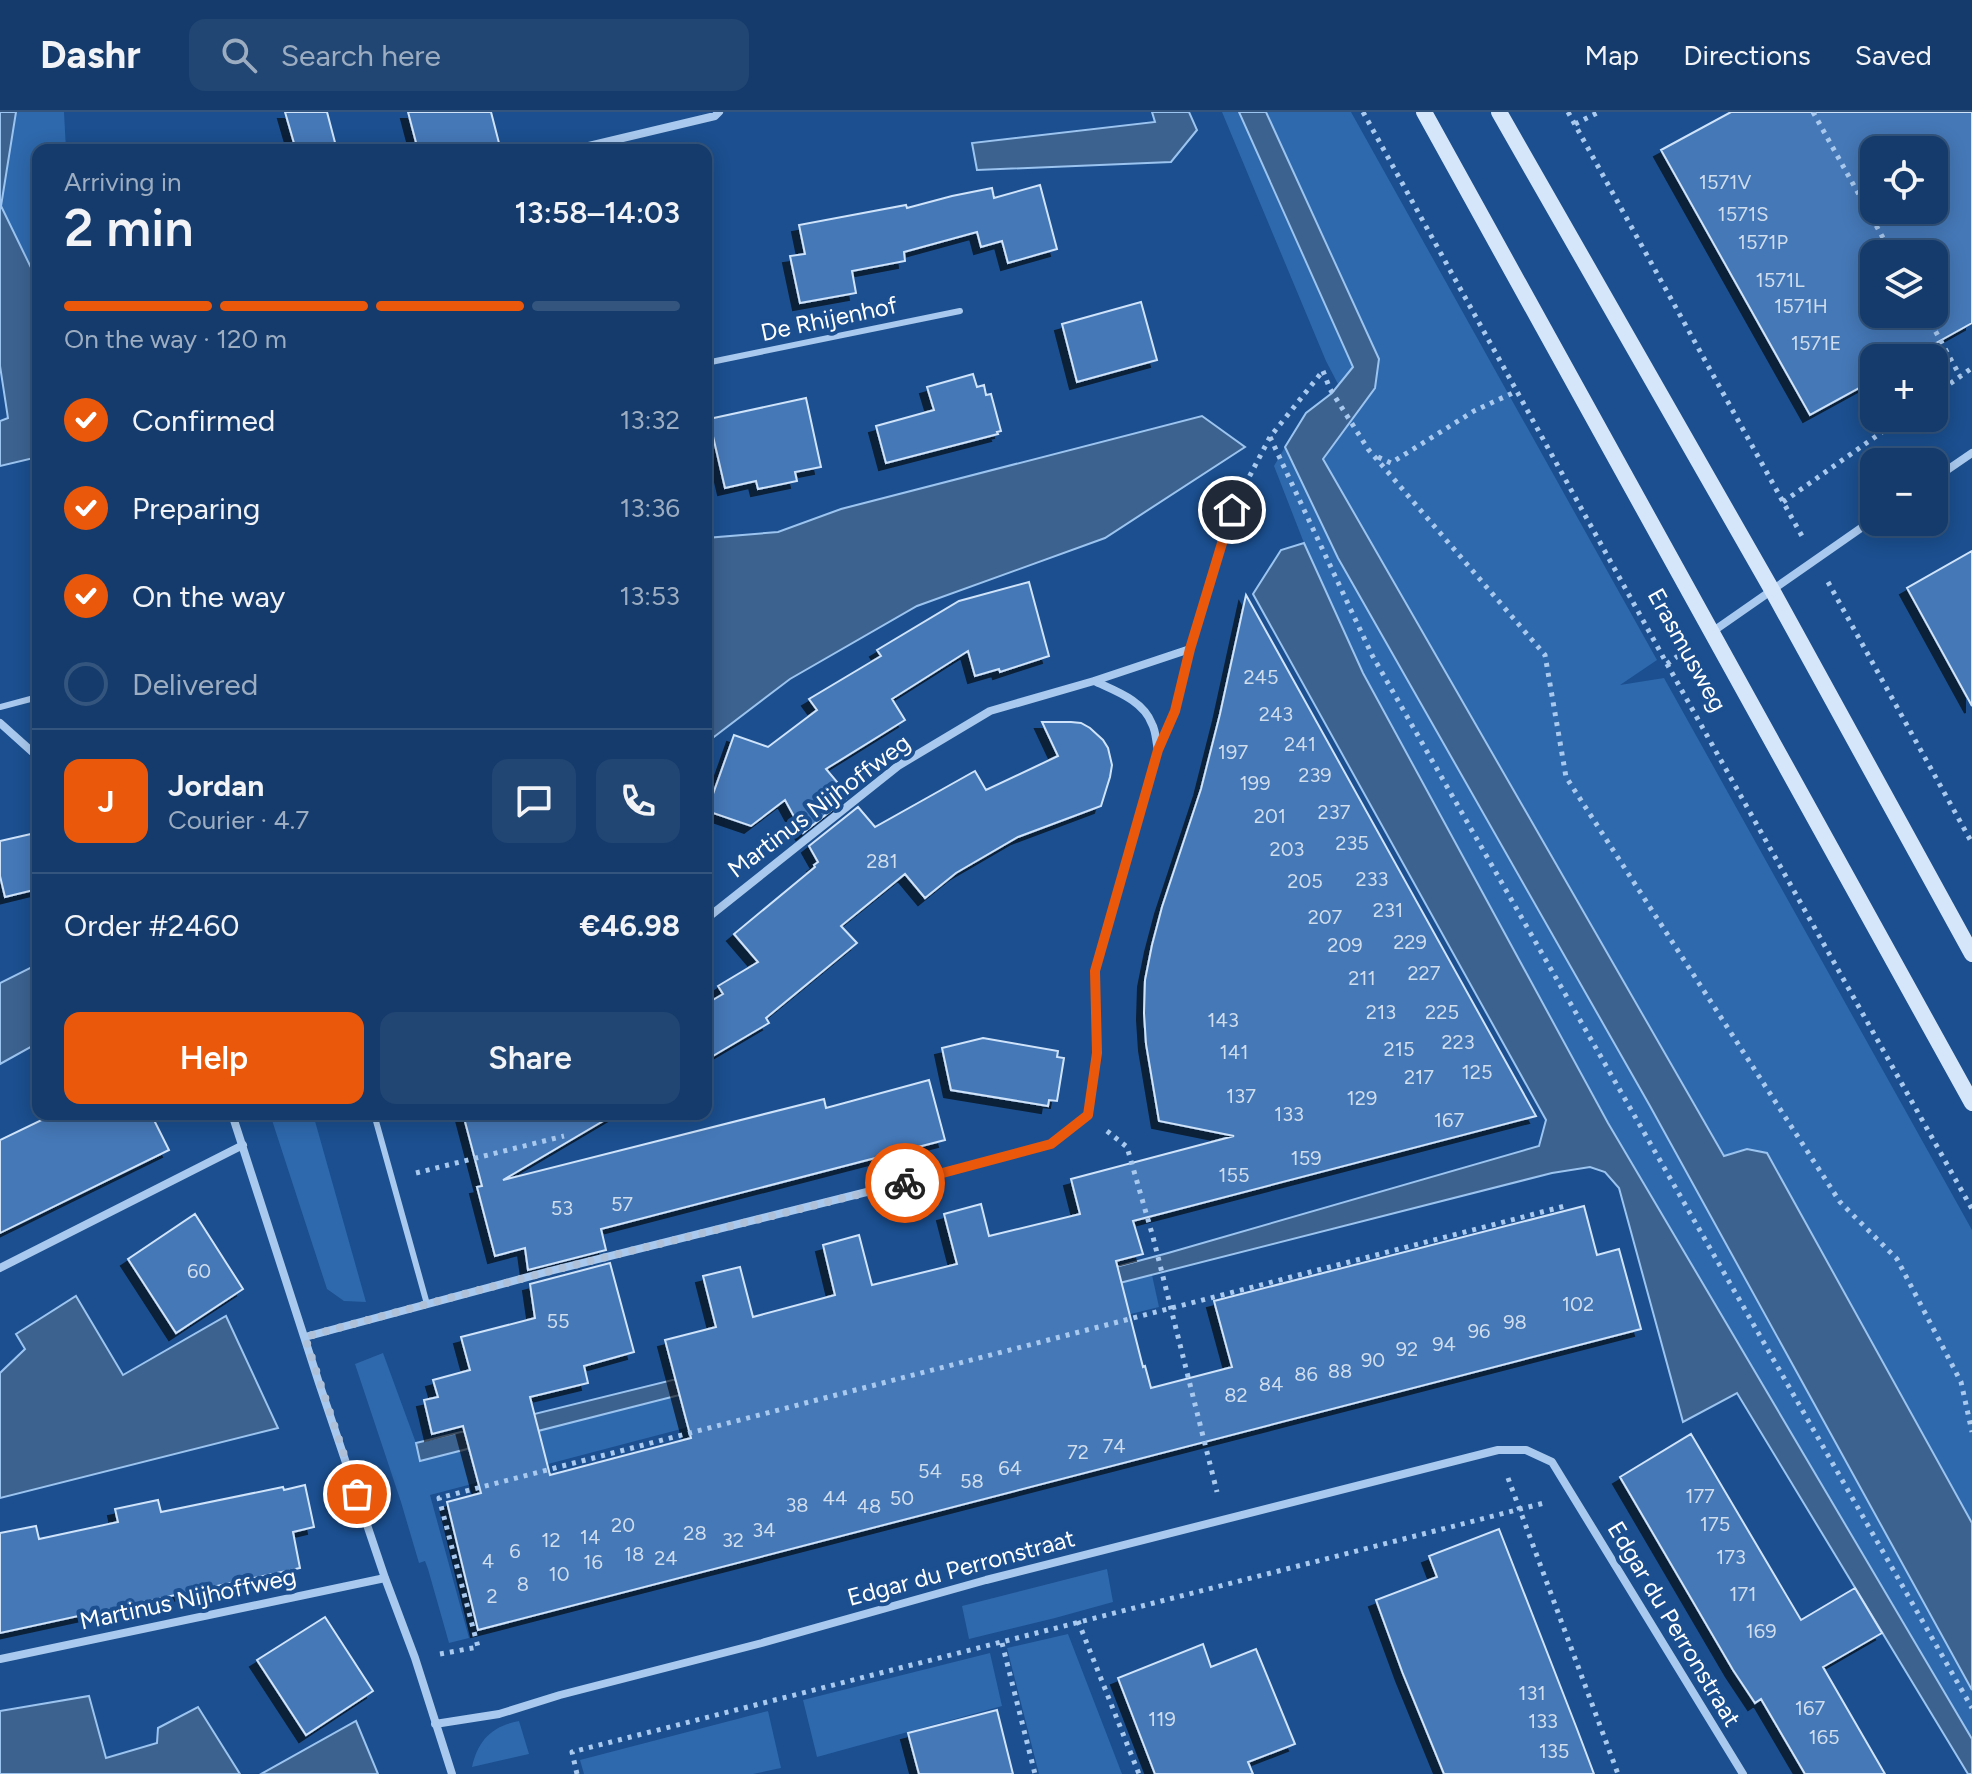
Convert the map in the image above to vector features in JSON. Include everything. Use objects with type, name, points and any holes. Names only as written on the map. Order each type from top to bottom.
[{"type":"main road","name":"Erasmusweg","points":[[1424,112],[1972,1103]]},
{"type":"main road","points":[[1499,112],[1772,590],[1972,954]]},
{"type":"street","points":[[597,144],[715,116],[719,112]]},
{"type":"street","points":[[1948,469],[1972,453]]},
{"type":"street","points":[[305,1337],[564,1267],[1051,1144],[1088,1115],[1097,1053],[1095,971],[1158,750],[1175,711],[1190,649],[1232,510]]},
{"type":"street","points":[[1712,632],[1860,529]]},
{"type":"street","name":"Martinus Nijhoffweg","points":[[712,914],[898,766],[990,711],[1190,649]]},
{"type":"street","points":[[1094,681],[1140,706],[1152,723],[1158,750]]},
{"type":"street","points":[[0,723],[32,752]]},
{"type":"street","points":[[234,1120],[452,1774]]},
{"type":"street","points":[[0,1268],[243,1145]]},
{"type":"street","name":"Edgar du Perronstraat","points":[[435,1724],[499,1714],[986,1580],[1498,1450],[1526,1450],[1552,1462],[1743,1774]]},
{"type":"street","name":"Martinus Nijhoffweg","points":[[0,1659],[385,1578]]},
{"type":"lane","name":"De Rhijenhof","points":[[712,362],[960,311]]},
{"type":"lane","points":[[0,707],[32,699]]},
{"type":"lane","points":[[376,1120],[427,1304]]},
{"type":"path","name":"Erasmusweg","points":[[1363,112],[1972,1209]]},
{"type":"path","points":[[1568,112],[1972,843]]},
{"type":"path","points":[[1575,124],[1599,112]]},
{"type":"path","points":[[1813,112],[1884,240]]},
{"type":"path","points":[[1934,328],[1960,376]]},
{"type":"path","points":[[1948,385],[1972,368]]},
{"type":"path","points":[[1232,510],[1270,437],[1323,371],[1330,389],[1368,449],[1545,655],[1566,777],[1840,1202],[1897,1259],[1961,1382],[1972,1432]]},
{"type":"path","points":[[1368,449],[1391,463],[1474,411],[1517,391]]},
{"type":"path","points":[[1783,502],[1882,432]]},
{"type":"path","points":[[1270,437],[1372,655],[1972,1708]]},
{"type":"path","points":[[1088,1115],[1127,1147],[1153,1237],[1224,1520]]},
{"type":"path","points":[[392,1179],[564,1136]]},
{"type":"path","points":[[415,1658],[478,1647],[439,1498],[1569,1205]]},
{"type":"path","points":[[1498,1450],[1618,1774]]},
{"type":"path","points":[[577,1774],[572,1752],[1520,1511],[1572,1494]]},
{"type":"path","points":[[1078,1621],[1139,1774]]},
{"type":"path","points":[[1002,1643],[1035,1774]]},
{"type":"shaded area","points":[[0,112],[16,112],[1,206],[32,270],[32,458],[0,466],[0,421],[8,418],[0,366]]},
{"type":"shaded area","points":[[16,112],[64,112],[66,144],[32,144],[32,270],[1,206]]},
{"type":"shaded area","points":[[1152,112],[1189,112],[1197,130],[1171,162],[977,170],[972,143],[1155,122]]},
{"type":"shaded area","points":[[1222,112],[1239,112],[1353,367],[1339,386],[1326,361]]},
{"type":"shaded area","points":[[1239,112],[1266,112],[1379,359],[1375,388],[1323,459],[1724,1156],[1747,1149],[1767,1153],[1972,1523],[1972,1690],[1650,1106],[1338,558],[1285,447],[1306,413],[1332,393],[1353,367]]},
{"type":"shaded area","points":[[1266,112],[1351,112],[1657,660],[1620,685],[1664,678],[1972,1230],[1972,1523],[1767,1153],[1747,1149],[1725,1156],[1322,458],[1375,388],[1379,359]]},
{"type":"shaded area","points":[[1202,416],[1245,447],[1105,538],[917,606],[790,679],[712,738],[712,538],[778,532],[841,509]]},
{"type":"shaded area","points":[[1285,447],[1338,558],[1650,1106],[1972,1690],[1972,1739],[1608,1123],[1363,673],[1304,543],[1274,466]]},
{"type":"shaded area","points":[[1304,543],[1363,673],[1608,1123],[1972,1739],[1972,1774],[1968,1774],[1737,1393],[1683,1422],[1619,1188],[1605,1172],[1590,1167],[1552,1173],[420,1461],[416,1443],[913,1321],[1168,1253],[1539,1146],[1546,1120],[1253,594],[1281,550]]},
{"type":"shaded area","points":[[32,967],[32,1046],[0,1064],[0,983]]},
{"type":"shaded area","points":[[272,1120],[315,1120],[366,1302],[344,1301],[327,1289]]},
{"type":"shaded area","points":[[1152,1275],[1159,1307],[430,1495],[469,1638],[449,1643],[428,1569],[425,1561],[419,1563],[355,1364],[383,1353],[420,1461]]},
{"type":"shaded area","points":[[76,1296],[123,1375],[226,1316],[278,1428],[0,1498],[0,1373],[25,1349],[16,1334]]},
{"type":"shaded area","points":[[1107,1569],[1113,1602],[969,1639],[962,1606]]},
{"type":"shaded area","points":[[1068,1634],[1122,1774],[1039,1774],[1007,1648]]},
{"type":"shaded area","points":[[990,1653],[1002,1706],[817,1757],[803,1700]]},
{"type":"shaded area","points":[[89,1696],[106,1758],[157,1743],[158,1728],[198,1707],[240,1774],[0,1774],[0,1711]]},
{"type":"shaded area","points":[[768,1711],[781,1768],[753,1774],[584,1774],[580,1760]]},
{"type":"shaded area","points":[[356,1721],[378,1774],[261,1774]]},
{"type":"shaded area","points":[[519,1721],[529,1754],[472,1767],[478,1749],[488,1736],[501,1726]]},
{"type":"building","points":[[285,112],[327,112],[335,144],[294,144]]},
{"type":"building","points":[[408,112],[491,112],[499,143],[495,144],[416,144]]},
{"type":"building","points":[[1731,112],[1972,112],[1972,323],[1934,344],[1860,344],[1860,388],[1810,415],[1661,150]]},
{"type":"building","points":[[1040,185],[1057,249],[1008,263],[1002,241],[981,247],[977,232],[904,252],[905,261],[852,271],[856,293],[800,303],[790,256],[805,254],[799,225],[906,205],[907,208],[992,188],[994,198]]},
{"type":"building","points":[[1141,302],[1157,360],[1077,382],[1062,324]]},
{"type":"building","points":[[973,374],[977,387],[984,385],[986,395],[991,394],[1001,431],[886,463],[876,426],[934,410],[927,387]]},
{"type":"building","points":[[806,398],[821,467],[795,472],[797,481],[758,489],[756,481],[725,488],[712,432],[712,418]]},
{"type":"building","points":[[1972,551],[1972,706],[1907,588]]},
{"type":"building","points":[[1029,582],[1049,656],[1000,672],[999,669],[975,676],[968,651],[892,699],[905,720],[826,769],[849,796],[803,833],[785,800],[751,826],[712,813],[712,797],[734,735],[768,747],[817,710],[809,699],[881,656],[877,650],[959,601]]},
{"type":"building","points":[[1246,595],[1536,1116],[1133,1221],[1143,1254],[1116,1261],[1151,1388],[1232,1367],[1214,1301],[1584,1206],[1597,1255],[1619,1249],[1641,1329],[478,1630],[447,1502],[481,1493],[463,1426],[432,1434],[424,1400],[438,1397],[433,1380],[470,1370],[461,1337],[535,1318],[530,1284],[610,1263],[634,1352],[584,1366],[588,1383],[530,1397],[550,1475],[691,1438],[665,1340],[716,1327],[703,1276],[740,1267],[753,1317],[835,1295],[823,1245],[859,1235],[872,1285],[957,1264],[944,1214],[981,1204],[989,1236],[1080,1214],[1071,1179],[1234,1136],[1159,1121],[1144,1013],[1145,980],[1152,945],[1201,789]]},
{"type":"building","points":[[1042,722],[1081,723],[1103,740],[1112,765],[1101,806],[1018,837],[956,873],[925,898],[905,874],[841,926],[857,943],[766,1018],[769,1023],[712,1056],[712,1000],[723,994],[718,986],[758,962],[734,934],[815,867],[818,862],[809,846],[858,807],[875,827],[975,771],[986,790],[1058,756]]},
{"type":"building","points":[[31,834],[32,890],[5,897],[0,876],[0,841]]},
{"type":"building","points":[[983,1038],[1058,1051],[1057,1057],[1064,1058],[1057,1101],[1049,1100],[1048,1106],[951,1090],[942,1048]]},
{"type":"building","points":[[929,1080],[945,1140],[601,1229],[606,1250],[528,1270],[525,1248],[495,1256],[477,1187],[482,1186],[465,1120],[605,1120],[503,1180],[824,1099],[826,1108]]},
{"type":"building","points":[[42,1120],[154,1120],[169,1150],[0,1233],[0,1140]]},
{"type":"building","points":[[195,1214],[243,1289],[176,1333],[128,1259]]},
{"type":"building","points":[[1691,1434],[1801,1620],[1855,1588],[1882,1633],[1823,1667],[1885,1774],[1805,1774],[1761,1699],[1755,1703],[1733,1670],[1620,1477]]},
{"type":"building","points":[[305,1485],[314,1527],[293,1532],[300,1568],[0,1633],[0,1533],[36,1526],[39,1539],[118,1522],[115,1509],[158,1500],[161,1512]]},
{"type":"building","points":[[1499,1529],[1594,1774],[1444,1774],[1403,1674],[1376,1600],[1437,1577],[1429,1556]]},
{"type":"building","points":[[325,1617],[373,1691],[306,1735],[257,1660]]},
{"type":"building","points":[[1203,1644],[1211,1667],[1256,1649],[1295,1744],[1248,1762],[1253,1774],[1155,1774],[1118,1678]]},
{"type":"building","points":[[997,1710],[1013,1774],[919,1774],[908,1733]]},
{"type":"way so far","points":[[357,1494],[305,1337],[550,1271],[905,1183]]},
{"type":"route","points":[[905,1183],[1051,1144],[1088,1115],[1097,1053],[1095,971],[1158,750],[1175,711],[1190,649],[1232,510]]}]
